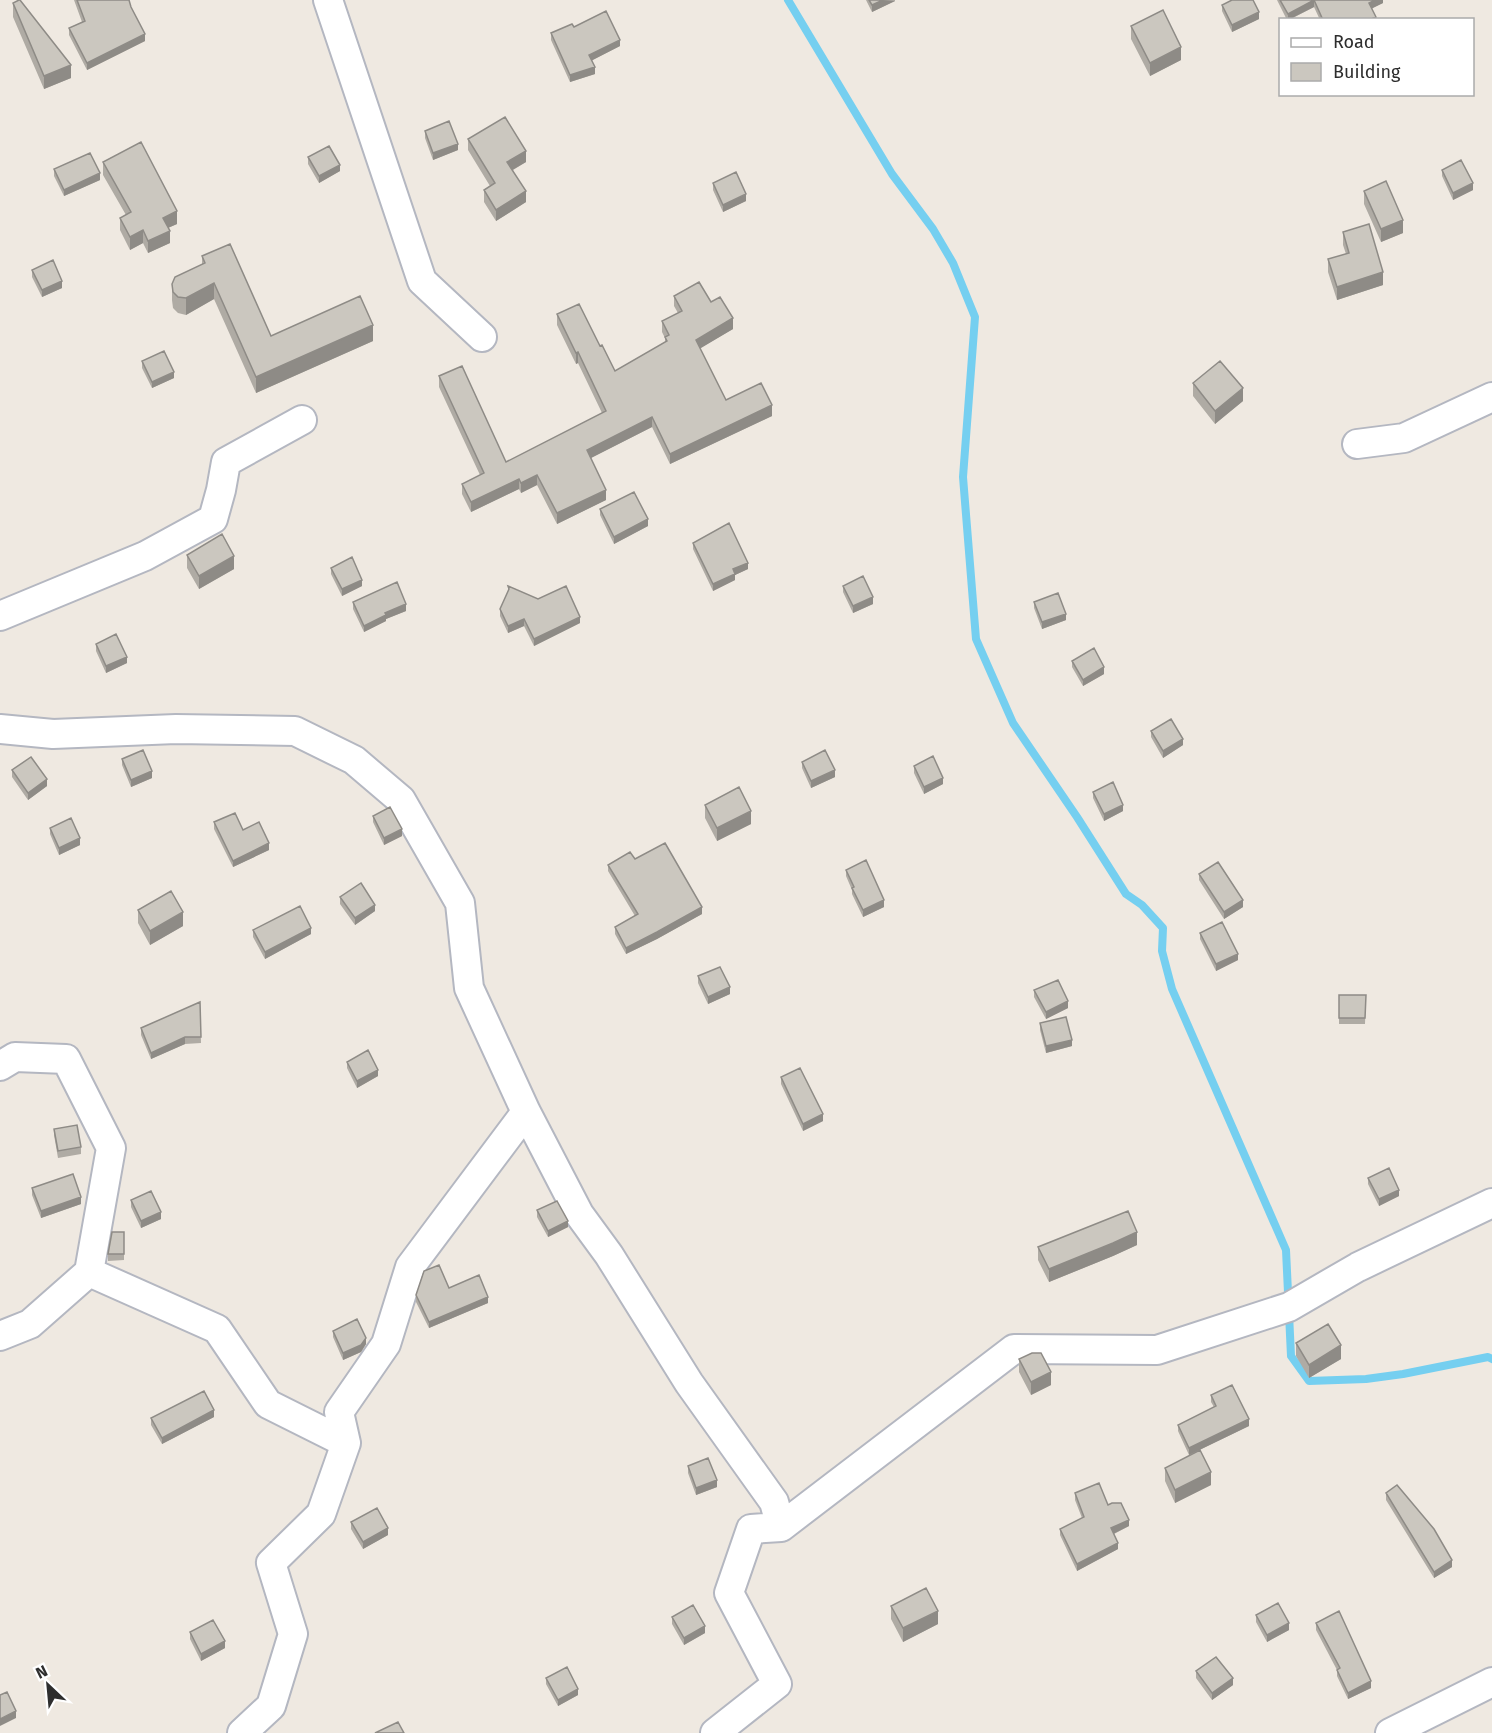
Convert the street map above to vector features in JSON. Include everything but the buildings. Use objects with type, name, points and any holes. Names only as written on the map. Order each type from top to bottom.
[{"type":"street","points":[[328,0],[422,281],[482,337]]},
{"type":"street","points":[[1357,444],[1404,438],[1492,397]]},
{"type":"street","points":[[0,616],[145,556],[213,519],[226,462],[302,420]]},
{"type":"street","points":[[0,729],[53,734],[176,729],[295,731],[354,760],[401,800],[460,903],[469,988],[526,1112],[579,1214],[609,1255],[689,1383],[774,1502],[781,1527]]},
{"type":"street","points":[[0,1066],[15,1057],[66,1059],[111,1148],[89,1272],[30,1324],[0,1336]]},
{"type":"street","points":[[242,1733],[271,1706],[293,1634],[271,1563],[321,1514],[346,1443],[339,1412],[386,1344],[410,1267],[526,1112]]},
{"type":"street","points":[[715,1733],[777,1684],[729,1593],[751,1529],[781,1527],[1014,1349],[1157,1350],[1288,1307],[1358,1267],[1492,1203]]},
{"type":"street","points":[[89,1272],[217,1329],[268,1404],[346,1443]]},
{"type":"street","points":[[1390,1733],[1492,1682]]},
{"type":"waterway","points":[[788,0],[892,174],[933,229],[953,263],[975,317],[963,477],[976,639],[1013,723],[1126,894],[1142,905],[1163,928],[1162,951],[1172,989],[1286,1250],[1291,1356],[1309,1381],[1366,1379],[1488,1357],[1492,1359]]}]
